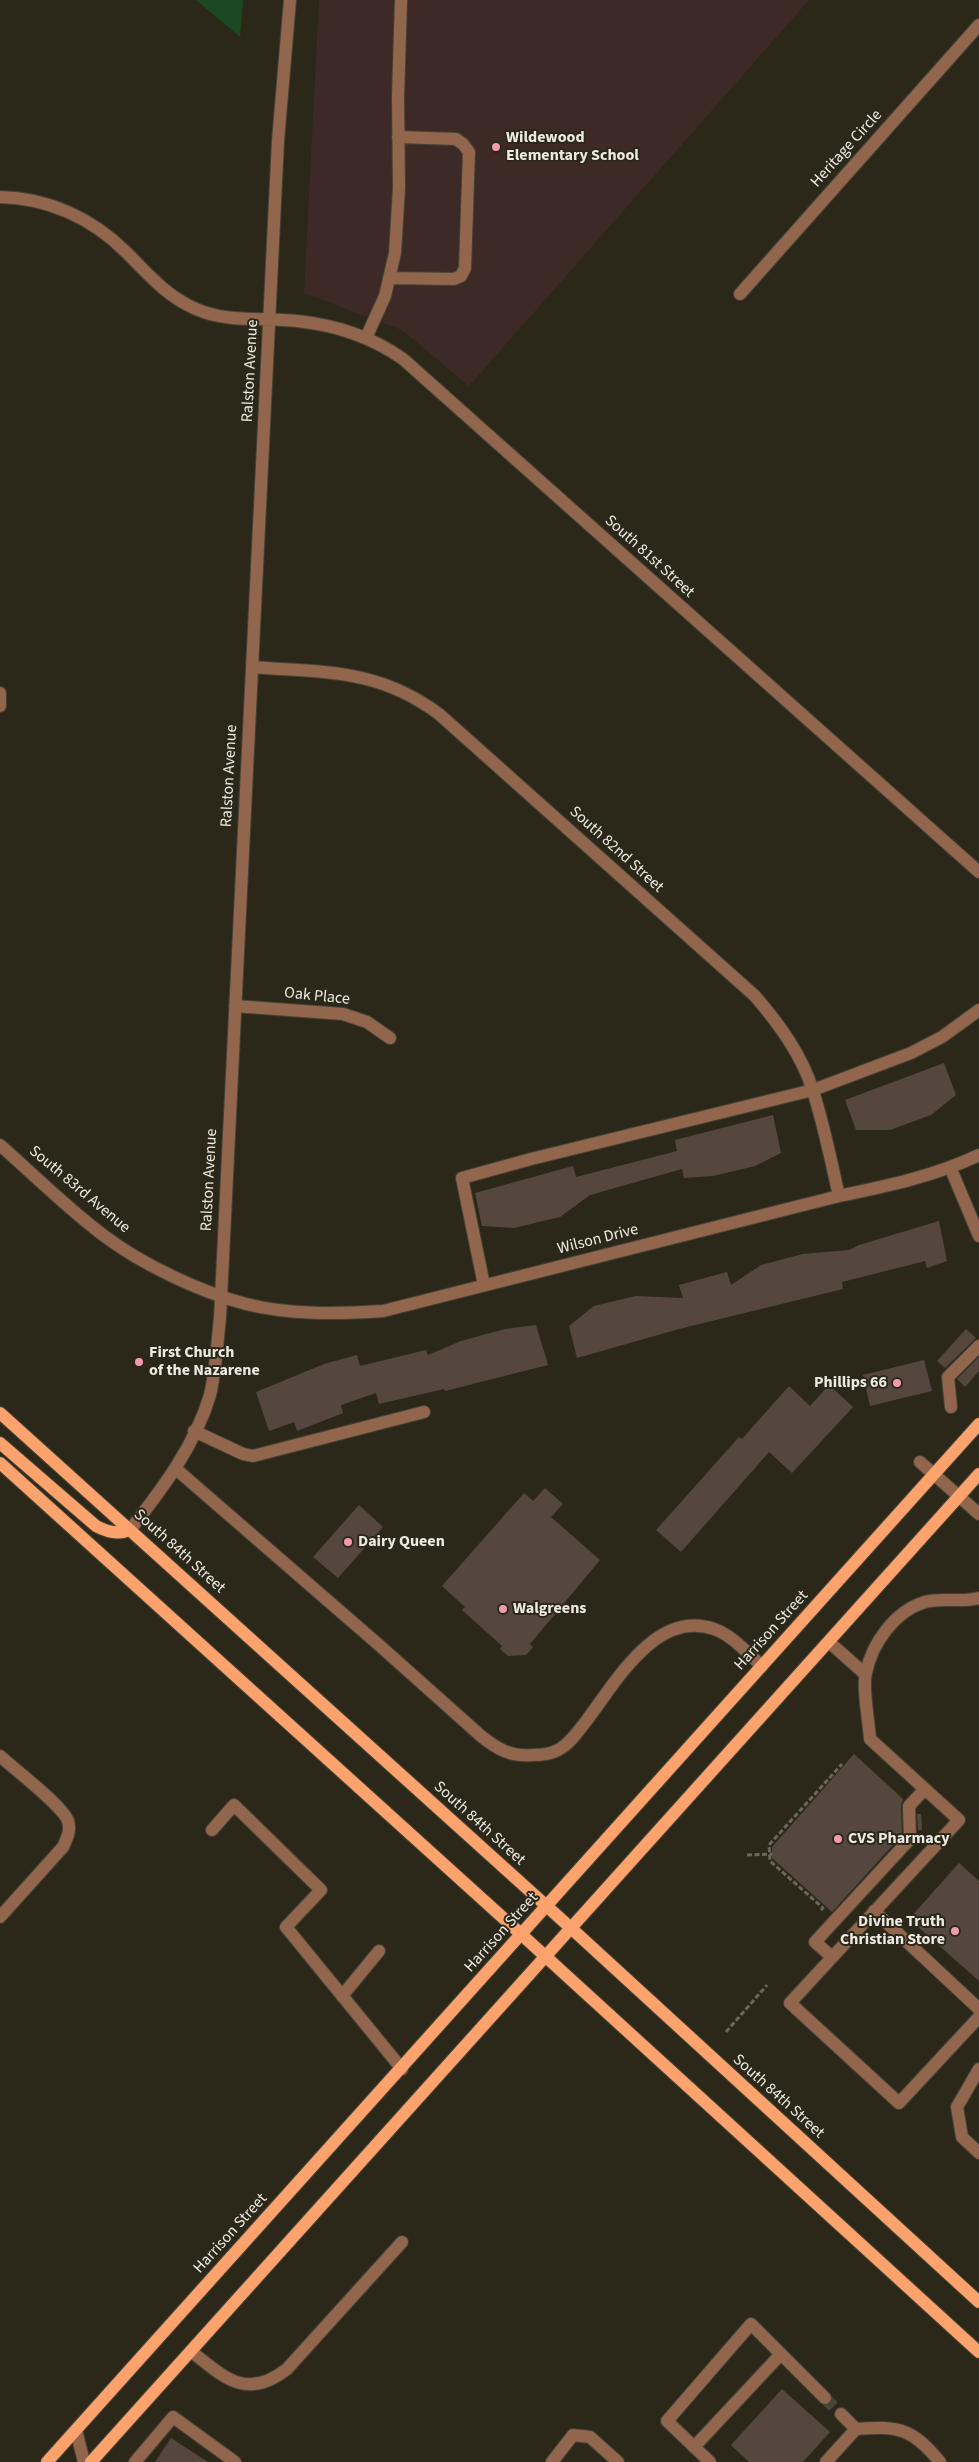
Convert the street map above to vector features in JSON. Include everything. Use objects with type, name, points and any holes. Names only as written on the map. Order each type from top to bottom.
[{"type":"main road","name":"South 84th Street","points":[[0,1413],[572,1929],[979,2302]]},
{"type":"main road","name":"Harrison Street","points":[[47,2462],[402,2069],[979,1424]]},
{"type":"main road","points":[[0,1443],[96,1526],[107,1532],[124,1533],[130,1530]]},
{"type":"main road","points":[[0,1463],[979,2352]]},
{"type":"main road","points":[[91,2462],[192,2352],[979,1474]]},
{"type":"street","name":"Ralston Avenue","points":[[130,1530],[176,1470],[211,1388],[215,1365],[221,1294],[278,141],[290,0]]},
{"type":"street","points":[[366,338],[385,296],[395,253],[399,188],[398,138],[401,0]]},
{"type":"street","name":"Heritage Circle","points":[[740,294],[979,25]]},
{"type":"street","points":[[389,278],[454,279],[462,276],[465,268],[469,152],[456,139],[398,138]]},
{"type":"street","name":"South 81st Street","points":[[0,197],[47,204],[82,218],[118,245],[170,295],[197,310],[242,318],[298,321],[336,328],[366,338],[403,359],[979,872]]},
{"type":"street","name":"South 82nd Street","points":[[252,667],[358,675],[404,690],[439,714],[755,996],[777,1022],[797,1054],[813,1090],[839,1196]]},
{"type":"street","points":[[0,693],[0,706]]},
{"type":"street","name":"Oak Place","points":[[234,1006],[343,1014],[367,1022],[390,1038]]},
{"type":"street","points":[[484,1285],[462,1178],[531,1159],[813,1090],[911,1053],[942,1037],[979,1010]]},
{"type":"street","name":"South 83rd Avenue","points":[[0,1145],[103,1235],[130,1253],[181,1280],[221,1294]]},
{"type":"street","name":"Wilson Drive","points":[[221,1294],[246,1304],[273,1308],[341,1314],[383,1311],[839,1196],[887,1186],[950,1167],[979,1155]]},
{"type":"street","points":[[950,1167],[979,1236]]},
{"type":"street","points":[[951,1407],[948,1377],[979,1346]]},
{"type":"street","points":[[194,1431],[243,1454],[253,1456],[424,1412]]},
{"type":"street","points":[[920,1462],[979,1514]]},
{"type":"street","points":[[176,1470],[380,1645],[480,1736],[512,1755],[539,1755],[558,1750],[575,1736],[635,1658],[652,1640],[674,1629],[699,1627],[714,1629],[729,1638],[762,1666]]},
{"type":"street","points":[[979,1598],[928,1602],[905,1612],[884,1632],[865,1674],[870,1738],[959,1820],[790,2003],[899,2103],[979,2017]]},
{"type":"street","points":[[828,1642],[865,1674]]},
{"type":"street","points":[[0,1756],[62,1811],[69,1825],[69,1836],[63,1847],[0,1917]]},
{"type":"street","points":[[832,1957],[815,1942],[910,1839],[909,1806],[925,1789]]},
{"type":"street","points":[[212,1830],[234,1805],[321,1890],[286,1927],[402,2069]]},
{"type":"street","points":[[874,1911],[979,2008]]},
{"type":"street","points":[[342,1996],[379,1951]]},
{"type":"street","points":[[979,2069],[957,2107],[962,2137],[979,2153]]},
{"type":"street","points":[[192,2352],[222,2376],[238,2384],[256,2385],[273,2380],[288,2369],[402,2242]]},
{"type":"street","points":[[710,2462],[668,2420],[751,2324],[825,2398]]},
{"type":"street","points":[[694,2447],[781,2354]]},
{"type":"street","points":[[841,2414],[856,2429],[901,2429],[925,2444],[940,2462]]},
{"type":"street","points":[[135,2462],[173,2417],[235,2462]]},
{"type":"street","points":[[826,2462],[856,2429]]},
{"type":"street","points":[[76,2430],[84,2462]]},
{"type":"street","points":[[552,2462],[573,2435],[590,2437],[618,2462]]},
{"type":"path","points":[[816,1915],[823,1908],[770,1861],[769,1846],[842,1764]]},
{"type":"path","points":[[747,1855],[771,1854]]},
{"type":"path","points":[[726,2032],[767,1985]]},
{"type":"shaded area","name":"Wildewood Elementary School","points":[[319,0],[809,0],[469,386],[402,330],[304,293]]},
{"type":"green space","points":[[196,0],[243,0],[240,37]]},
{"type":"building","points":[[944,1063],[956,1095],[931,1115],[890,1130],[856,1130],[845,1100]]},
{"type":"building","points":[[773,1115],[781,1153],[755,1166],[713,1176],[684,1178],[682,1169],[590,1195],[560,1217],[514,1228],[482,1226],[475,1193],[573,1166],[576,1177],[677,1151],[675,1140]]},
{"type":"building","points":[[939,1221],[947,1261],[927,1268],[925,1261],[842,1282],[843,1289],[679,1329],[577,1358],[569,1326],[594,1306],[636,1296],[683,1298],[679,1285],[727,1272],[731,1285],[761,1265],[803,1254],[849,1250],[859,1245]]},
{"type":"building","points":[[536,1325],[548,1365],[445,1391],[444,1389],[379,1404],[376,1393],[341,1405],[343,1413],[297,1431],[294,1422],[269,1431],[256,1392],[324,1364],[357,1355],[360,1366],[426,1350],[428,1355],[461,1341],[505,1329]]},
{"type":"building","points":[[966,1329],[976,1338],[945,1368],[937,1361]]},
{"type":"building","points":[[979,1357],[979,1371],[965,1387],[957,1379]]},
{"type":"building","name":"Phillips 66","points":[[924,1360],[932,1391],[870,1406],[863,1375]]},
{"type":"building","points":[[829,1385],[853,1407],[792,1473],[769,1452],[681,1552],[656,1530],[739,1437],[742,1439],[789,1386],[810,1406]]},
{"type":"building","name":"Walgreens","points":[[545,1488],[563,1504],[551,1517],[600,1560],[530,1644],[533,1647],[526,1655],[508,1656],[500,1649],[502,1646],[462,1610],[465,1607],[442,1586],[524,1493],[533,1501]]},
{"type":"building","name":"Dairy Queen","points":[[359,1505],[383,1527],[338,1578],[313,1557]]},
{"type":"building","name":"CVS Pharmacy","points":[[854,1754],[903,1799],[901,1806],[902,1835],[832,1912],[772,1858],[772,1847]]},
{"type":"building","points":[[917,1814],[921,1814],[922,1830],[918,1830]]},
{"type":"building","points":[[959,1863],[979,1881],[979,1981],[909,1919]]},
{"type":"building","points":[[782,2389],[830,2432],[803,2462],[749,2462],[731,2445]]},
{"type":"building","points":[[171,2438],[208,2462],[155,2462]]},
{"type":"tunnel","points":[[825,2398],[841,2414]]},
{"type":"place","name":"Wildewood Elementary School","points":[[496,147]]},
{"type":"place","name":"First Church of the Nazarene","points":[[139,1362]]},
{"type":"place","name":"Phillips 66","points":[[897,1383]]},
{"type":"place","name":"Dairy Queen","points":[[348,1542]]},
{"type":"place","name":"Walgreens","points":[[503,1609]]},
{"type":"place","name":"CVS Pharmacy","points":[[838,1839]]},
{"type":"place","name":"Divine Truth Christian Store","points":[[955,1931]]}]
